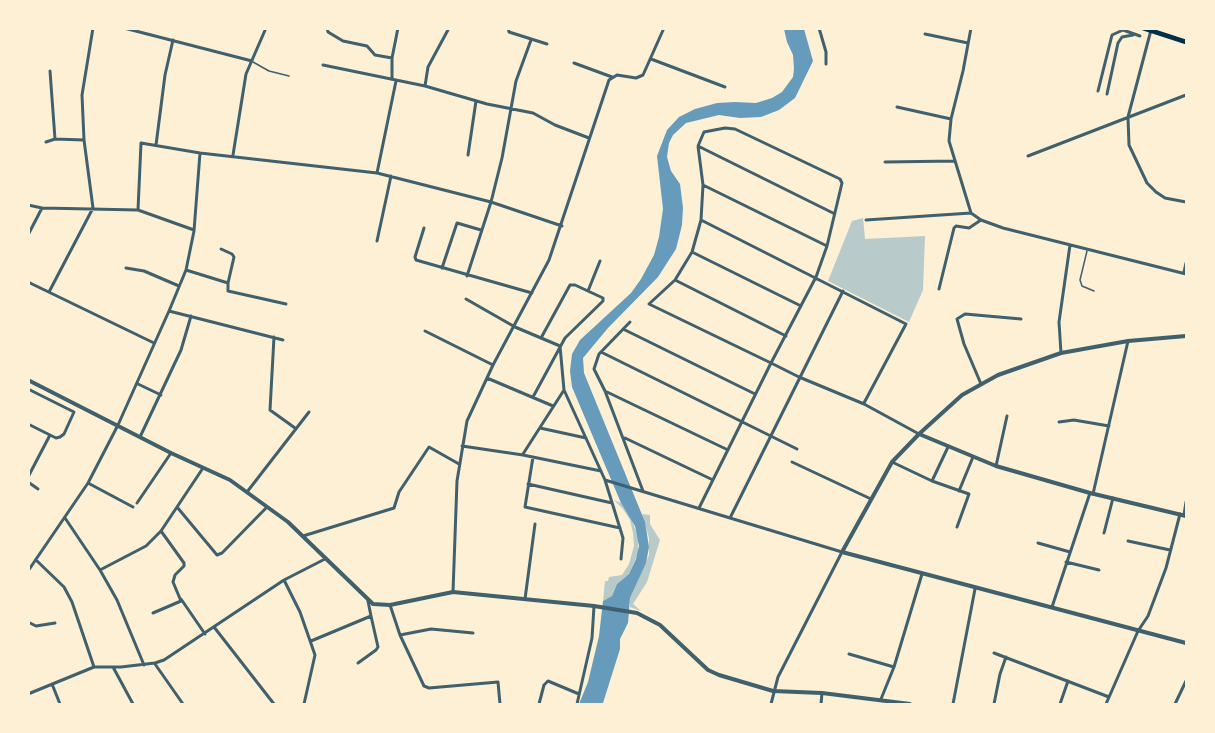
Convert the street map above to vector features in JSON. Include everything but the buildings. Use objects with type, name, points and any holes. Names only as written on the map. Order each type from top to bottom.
[{"type":"main road","points":[[1143,28],[1186,42]]},
{"type":"street","points":[[49,292],[93,208],[84,140],[82,95],[93,28]]},
{"type":"street","points":[[233,155],[243,84],[266,28]]},
{"type":"street","points":[[327,28],[328,32],[343,41],[364,45],[375,55],[392,58]]},
{"type":"street","points":[[377,173],[394,80],[392,58],[398,28]]},
{"type":"street","points":[[425,86],[428,67],[449,28]]},
{"type":"street","points":[[508,28],[509,32],[547,44]]},
{"type":"street","points":[[574,63],[612,77],[621,74],[640,77],[651,59],[664,28]]},
{"type":"street","points":[[819,28],[826,52],[826,64]]},
{"type":"street","points":[[971,28],[951,119],[949,141],[971,213],[981,220],[1003,228],[1185,273],[1186,263]]},
{"type":"street","points":[[127,29],[252,62]]},
{"type":"street","points":[[1098,91],[1112,35],[1123,30],[1149,40]]},
{"type":"street","points":[[1151,30],[1128,117],[1129,145],[1147,183],[1166,198],[1186,202]]},
{"type":"street","points":[[925,34],[968,43]]},
{"type":"street","points":[[1107,94],[1118,43],[1122,37],[1130,34],[1140,36]]},
{"type":"street","points":[[156,145],[165,75],[173,40]]},
{"type":"street","points":[[467,276],[491,202],[502,158],[516,81],[531,40]]},
{"type":"street","points":[[651,59],[725,87]]},
{"type":"street","points":[[323,65],[425,86],[533,113],[555,125],[589,138]]},
{"type":"street","points":[[50,71],[55,139]]},
{"type":"street","points":[[453,592],[459,464],[467,421],[493,365],[549,260],[589,138],[612,77]]},
{"type":"street","points":[[1028,156],[1186,95]]},
{"type":"street","points":[[468,155],[476,100]]},
{"type":"street","points":[[897,107],[951,119]]},
{"type":"street","points":[[699,508],[771,363],[816,278],[827,246],[842,183],[840,179],[735,129],[725,128],[704,132],[698,146],[703,185],[701,220],[692,252],[675,280],[649,303],[771,363],[864,404],[919,434],[973,457],[1092,494],[1183,515]]},
{"type":"street","points":[[46,142],[55,139],[84,140]]},
{"type":"street","points":[[138,210],[141,143],[200,153],[377,173],[491,202],[562,226]]},
{"type":"street","points":[[698,146],[834,213]]},
{"type":"street","points":[[28,571],[88,483],[118,425],[170,311],[186,270],[194,231],[200,153]]},
{"type":"street","points":[[885,162],[955,161]]},
{"type":"street","points":[[377,241],[391,176]]},
{"type":"street","points":[[703,185],[827,246]]},
{"type":"street","points":[[28,205],[42,208],[138,210],[194,231]]},
{"type":"street","points":[[28,235],[42,208]]},
{"type":"street","points":[[866,220],[971,213]]},
{"type":"street","points":[[701,220],[906,324],[864,404]]},
{"type":"street","points":[[939,289],[954,228],[969,228],[981,220]]},
{"type":"street","points":[[442,268],[457,224],[481,230]]},
{"type":"street","points":[[424,228],[416,260],[532,294]]},
{"type":"street","points":[[1061,353],[1059,322],[1070,244]]},
{"type":"street","points":[[221,249],[234,257],[228,291],[286,304]]},
{"type":"street","points":[[692,252],[801,306]]},
{"type":"street","points":[[588,291],[600,261]]},
{"type":"street","points":[[126,267],[144,271],[179,286]]},
{"type":"street","points":[[186,270],[228,283]]},
{"type":"street","points":[[675,280],[786,336]]},
{"type":"street","points":[[28,282],[154,343]]},
{"type":"street","points":[[533,397],[560,346],[575,326],[603,301],[603,298],[570,285],[541,338]]},
{"type":"street","points":[[730,518],[843,291]]},
{"type":"street","points":[[466,299],[515,327],[560,346]]},
{"type":"street","points":[[170,311],[283,340]]},
{"type":"street","points":[[981,384],[964,344],[957,319],[965,314],[1021,319]]},
{"type":"street","points":[[141,437],[180,350],[192,316]]},
{"type":"street","points":[[630,322],[596,358],[594,369],[605,391],[643,491]]},
{"type":"street","points":[[623,328],[756,394]]},
{"type":"street","points":[[425,330],[493,365]]},
{"type":"street","points":[[771,705],[773,691],[792,649],[842,552],[892,462],[919,434],[963,395],[981,384],[1031,362],[1061,353],[1128,341],[1186,336]]},
{"type":"street","points":[[274,338],[270,409],[296,428]]},
{"type":"street","points":[[1052,607],[1066,562],[1092,494],[1128,341]]},
{"type":"street","points":[[560,346],[564,390],[607,481],[620,528],[623,546],[621,559]]},
{"type":"street","points":[[601,352],[797,448]]},
{"type":"street","points":[[487,378],[553,406]]},
{"type":"street","points":[[28,380],[171,453],[230,480],[303,536],[368,601],[379,605],[390,605],[453,592],[597,606],[637,613],[660,625],[713,673],[773,691],[881,699],[910,705]]},
{"type":"street","points":[[137,384],[160,395]]},
{"type":"street","points":[[28,389],[74,412],[64,435],[56,438],[28,424]]},
{"type":"street","points":[[523,455],[564,390]]},
{"type":"street","points":[[605,391],[728,450]]},
{"type":"street","points":[[247,492],[309,412]]},
{"type":"street","points":[[996,466],[1007,416]]},
{"type":"street","points":[[1059,422],[1074,420],[1109,426]]},
{"type":"street","points":[[540,428],[586,438]]},
{"type":"street","points":[[28,477],[50,435]]},
{"type":"street","points":[[623,437],[713,480]]},
{"type":"street","points":[[462,446],[523,455],[601,471]]},
{"type":"street","points":[[303,536],[394,508],[399,492],[429,447],[459,464]]},
{"type":"street","points":[[932,481],[948,447]]},
{"type":"street","points":[[88,483],[135,505],[171,453]]},
{"type":"street","points":[[533,457],[526,508],[620,528]]},
{"type":"street","points":[[959,491],[973,457]]},
{"type":"street","points":[[792,462],[871,499]]},
{"type":"street","points":[[892,462],[969,495],[957,527]]},
{"type":"street","points":[[100,570],[140,550],[161,531],[203,468]]},
{"type":"street","points":[[607,481],[842,552],[1186,643]]},
{"type":"street","points":[[28,482],[38,489]]},
{"type":"street","points":[[528,484],[612,503]]},
{"type":"street","points":[[1104,533],[1113,498]]},
{"type":"street","points":[[1106,705],[1138,631],[1148,616],[1186,502]]},
{"type":"street","points":[[177,507],[217,555],[222,553],[267,507]]},
{"type":"street","points":[[65,518],[117,600],[144,665]]},
{"type":"street","points":[[525,599],[535,524]]},
{"type":"street","points":[[161,531],[184,562],[184,566],[172,582],[180,598],[205,634]]},
{"type":"street","points":[[1128,541],[1171,550]]},
{"type":"street","points":[[1038,543],[1070,552]]},
{"type":"street","points":[[28,694],[94,667],[155,663],[174,654],[284,580],[325,559]]},
{"type":"street","points":[[36,560],[64,587],[72,602],[94,667]]},
{"type":"street","points":[[1066,562],[1100,570]]},
{"type":"street","points":[[881,699],[894,667],[922,574]]},
{"type":"street","points":[[284,580],[300,612],[315,655],[304,705]]},
{"type":"street","points":[[953,705],[975,589]]},
{"type":"street","points":[[153,613],[181,601],[180,598]]},
{"type":"street","points":[[358,663],[378,647],[368,601]]},
{"type":"street","points":[[390,605],[400,635],[426,687],[498,682],[500,705]]},
{"type":"street","points":[[577,705],[597,606]]},
{"type":"street","points":[[311,641],[371,616]]},
{"type":"street","points":[[28,622],[36,626],[55,623]]},
{"type":"street","points":[[214,627],[274,705]]},
{"type":"street","points":[[400,635],[431,629],[474,633]]},
{"type":"street","points":[[994,653],[1109,697]]},
{"type":"street","points":[[849,654],[894,667]]},
{"type":"street","points":[[994,705],[1006,657]]},
{"type":"street","points":[[155,663],[183,705]]},
{"type":"street","points":[[113,667],[133,705]]},
{"type":"street","points":[[539,705],[544,685],[548,681],[579,694]]},
{"type":"street","points":[[1060,705],[1068,681]]},
{"type":"street","points":[[1175,705],[1186,681]]},
{"type":"street","points":[[52,684],[60,705]]},
{"type":"street","points":[[821,705],[822,693]]},
{"type":"lane","points":[[252,62],[269,71],[289,76]]},
{"type":"lane","points":[[1087,248],[1080,280],[1082,286],[1094,291]]},
{"type":"shaded area","points":[[863,218],[865,239],[925,236],[923,290],[909,322],[828,281],[852,221]]},
{"type":"shaded area","points":[[614,500],[621,503],[632,519],[638,539],[638,553],[629,574],[617,584],[612,596],[603,601],[605,581],[608,581],[609,577],[622,575],[629,564],[634,546],[630,520]]},
{"type":"shaded area","points":[[642,514],[650,515],[650,524],[660,540],[647,582],[633,604],[641,611],[630,607],[630,598],[649,555],[649,538]]},
{"type":"water","points":[[784,29],[804,29],[813,61],[795,98],[779,110],[761,117],[740,118],[719,115],[686,123],[673,135],[667,157],[671,171],[680,184],[683,208],[682,225],[676,249],[658,277],[608,328],[583,358],[584,373],[645,522],[649,547],[646,563],[630,598],[628,623],[620,639],[620,649],[603,703],[579,704],[588,682],[599,636],[603,601],[612,596],[617,584],[629,574],[639,546],[635,526],[621,503],[572,387],[570,371],[572,354],[580,340],[631,293],[654,255],[663,209],[657,156],[667,130],[679,117],[695,109],[717,103],[756,103],[782,92],[793,77],[794,69],[793,55]]}]
